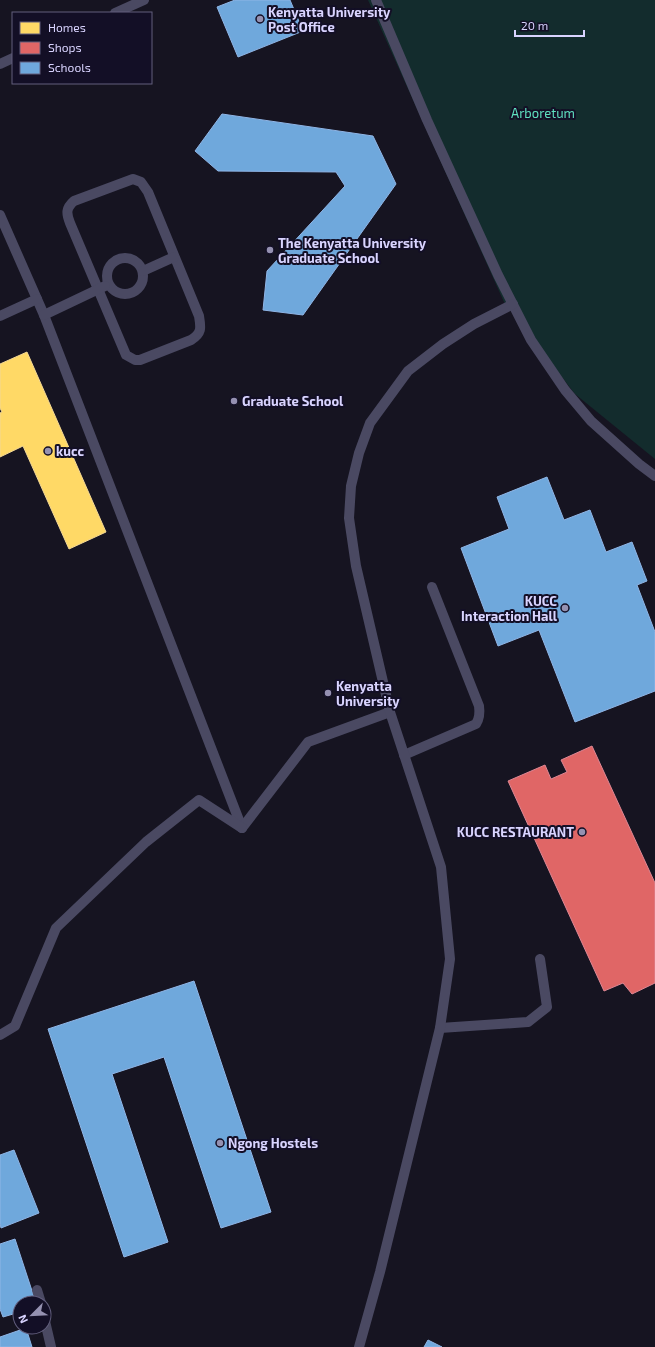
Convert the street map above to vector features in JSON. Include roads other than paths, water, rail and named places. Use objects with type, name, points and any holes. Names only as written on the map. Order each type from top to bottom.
[{"type":"lane","points":[[116,12],[144,0]]},
{"type":"lane","points":[[376,0],[427,120],[531,340],[565,390],[591,421],[639,464],[655,476]]},
{"type":"lane","points":[[0,64],[12,58]]},
{"type":"lane","points":[[133,179],[141,182],[148,192],[199,316],[201,327],[198,336],[192,340],[140,360],[130,358],[126,355],[99,289],[67,216],[67,210],[74,201],[133,179]]},
{"type":"lane","points":[[0,215],[44,315],[242,828]]},
{"type":"lane","points":[[124,257],[136,261],[143,271],[143,281],[137,290],[127,294],[117,292],[109,285],[107,273],[113,262],[124,257]]},
{"type":"lane","points":[[143,271],[174,257]]},
{"type":"lane","points":[[44,315],[109,285]]},
{"type":"lane","points":[[0,316],[37,299]]},
{"type":"lane","points":[[359,1347],[380,1272],[440,1028],[450,959],[441,867],[390,712],[356,566],[349,518],[351,486],[359,453],[370,423],[408,371],[449,340],[474,324],[513,304]]},
{"type":"lane","points":[[404,755],[476,724],[479,719],[480,713],[478,706],[432,587]]},
{"type":"lane","points":[[242,828],[308,742],[390,712]]},
{"type":"lane","points":[[0,1035],[15,1026],[56,928],[146,842],[199,800],[242,828]]},
{"type":"lane","points":[[440,1028],[528,1022],[547,1006],[540,959]]},
{"type":"lane","points":[[37,1290],[39,1295]]},
{"type":"lane","points":[[48,1335],[51,1347]]},
{"type":"place","name":"Kenyatta University Post Office","points":[[260,19]]},
{"type":"place","name":"The Kenyatta University Graduate School","points":[[270,250]]},
{"type":"place","name":"Graduate School","points":[[234,401]]},
{"type":"place","name":"kucc","points":[[48,451]]},
{"type":"place","name":"KUCC Interaction Hall","points":[[565,608]]},
{"type":"place","name":"Kenyatta University","points":[[328,693]]},
{"type":"place","name":"KUCC RESTAURANT","points":[[582,832]]},
{"type":"place","name":"Ngong Hostels","points":[[220,1143]]},
{"type":"park label","name":"Arboretum","points":[[543,113]]}]
